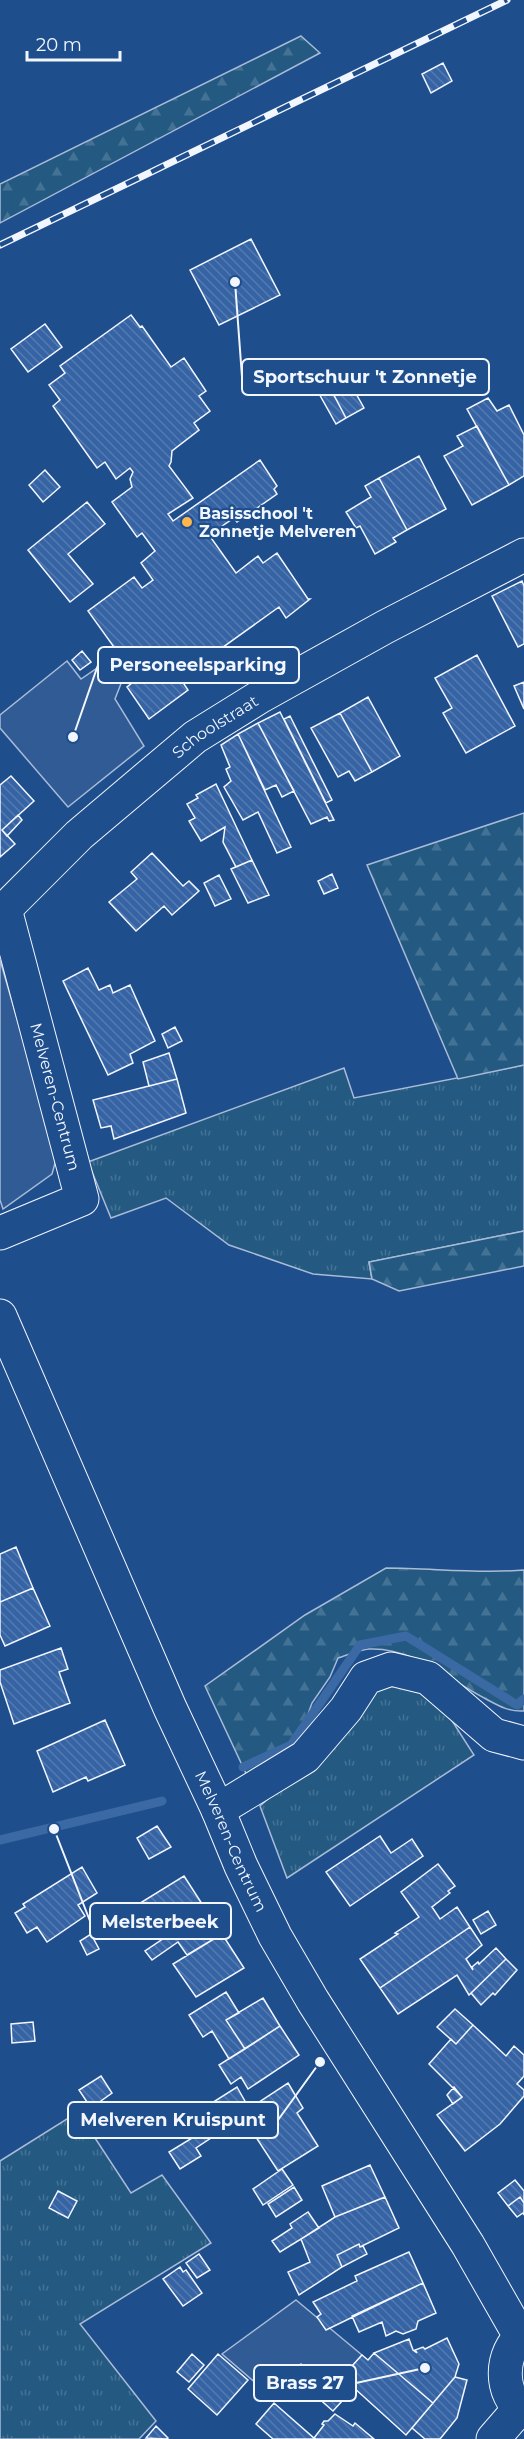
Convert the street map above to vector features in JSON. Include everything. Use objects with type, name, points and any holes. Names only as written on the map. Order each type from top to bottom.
[{"type":"main road","name":"Schoolstraat","points":[[2,912],[79,835],[195,737],[261,696],[385,627],[524,555]]},
{"type":"main road","name":"Melveren-Centrum","points":[[0,1233],[82,1199],[2,912]]},
{"type":"main road","name":"Melveren-Centrum","points":[[0,1316],[161,1686],[241,1866],[275,1936],[313,2001],[468,2245],[522,2335]]},
{"type":"main road","points":[[218,1810],[305,1757],[346,1709],[366,1678],[391,1669],[428,1678],[494,1735],[524,1743]]},
{"type":"main road","points":[[493,2439],[522,2411],[510,2396],[505,2373],[511,2349],[522,2335]]},
{"type":"green space","points":[[301,36],[320,53],[0,223],[0,184]]},
{"type":"green space","points":[[524,813],[524,1065],[458,1079],[367,865]]},
{"type":"green space","points":[[524,1065],[524,1231],[369,1262],[372,1279],[313,1274],[229,1245],[166,1198],[111,1218],[88,1162],[344,1068],[354,1098]]},
{"type":"green space","points":[[524,1231],[524,1266],[399,1291],[372,1279],[369,1262]]},
{"type":"green space","points":[[386,1568],[524,1570],[524,1711],[514,1711],[500,1706],[430,1666],[401,1653],[361,1650],[338,1658],[330,1677],[312,1703],[296,1747],[250,1782],[205,1686],[305,1615]]},
{"type":"green space","points":[[382,1681],[433,1691],[474,1755],[287,1878],[260,1806],[307,1765]]},
{"type":"green space","points":[[78,2112],[131,2193],[162,2175],[211,2243],[80,2324],[156,2421],[139,2439],[0,2439],[0,2161]]},
{"type":"shaded area","points":[[67,661],[81,679],[106,662],[124,676],[115,699],[144,746],[68,807],[0,728],[0,715]]},
{"type":"shaded area","points":[[0,960],[57,1156],[52,1174],[3,1209],[0,1200]]},
{"type":"shaded area","points":[[296,2300],[362,2355],[330,2391],[301,2365],[273,2398],[222,2354]]},
{"type":"building","points":[[443,63],[452,81],[431,93],[422,74]]},
{"type":"building","points":[[251,239],[280,295],[219,325],[190,270]]},
{"type":"building","points":[[131,315],[140,327],[142,326],[171,367],[184,358],[206,391],[199,396],[210,411],[194,423],[199,430],[172,451],[169,466],[193,498],[168,514],[173,521],[260,460],[277,486],[274,489],[277,494],[237,522],[234,518],[209,535],[236,573],[258,556],[263,563],[277,553],[310,599],[286,618],[279,607],[180,678],[188,690],[149,719],[127,687],[137,679],[88,611],[134,577],[142,588],[153,580],[141,563],[155,551],[142,533],[137,537],[112,502],[132,487],[130,479],[133,472],[130,468],[116,479],[105,462],[97,468],[53,406],[60,400],[49,385],[65,373],[60,366]]},
{"type":"building","points":[[45,324],[62,347],[28,372],[11,349]]},
{"type":"building","points":[[345,374],[364,408],[346,418],[328,384]]},
{"type":"building","points":[[328,384],[346,418],[336,424],[317,390]]},
{"type":"building","points":[[488,398],[497,411],[509,405],[524,435],[524,476],[509,485],[467,409]]},
{"type":"building","points":[[477,426],[509,485],[472,505],[444,456],[463,446],[457,436]]},
{"type":"building","points":[[419,456],[446,509],[407,530],[379,478]]},
{"type":"building","points":[[45,470],[60,487],[43,502],[29,485]]},
{"type":"building","points":[[379,478],[407,530],[393,538],[396,542],[375,554],[360,526],[356,528],[346,512],[371,497],[365,486]]},
{"type":"building","points":[[87,502],[105,524],[68,554],[93,584],[70,602],[28,550]]},
{"type":"building","points":[[522,581],[524,586],[524,644],[518,647],[492,596]]},
{"type":"building","points":[[82,651],[91,662],[80,670],[72,660]]},
{"type":"building","points":[[477,655],[515,726],[466,753],[443,713],[452,708],[435,678]]},
{"type":"building","points":[[524,682],[524,709],[514,686]]},
{"type":"building","points":[[368,697],[400,756],[372,772],[340,713]]},
{"type":"building","points":[[280,712],[334,820],[329,821],[327,817],[311,824],[258,723]]},
{"type":"building","points":[[340,713],[372,772],[355,781],[349,771],[338,777],[311,728]]},
{"type":"building","points":[[290,716],[332,800],[326,803],[284,719]]},
{"type":"building","points":[[258,723],[294,791],[282,797],[276,785],[265,790],[238,734]]},
{"type":"building","points":[[238,734],[291,847],[277,853],[258,812],[243,820],[224,787],[231,781],[226,769],[230,767],[221,745]]},
{"type":"building","points":[[11,776],[34,801],[2,830],[15,844],[0,857],[0,785]]},
{"type":"building","points":[[216,784],[252,860],[236,867],[223,842],[225,827],[201,841],[189,821],[195,818],[187,804],[198,798],[196,795]]},
{"type":"building","points":[[18,815],[22,820],[7,836],[2,830]]},
{"type":"building","points":[[152,853],[183,886],[189,881],[199,891],[172,915],[164,906],[136,931],[109,902],[137,879],[131,872]]},
{"type":"building","points":[[252,860],[269,895],[248,903],[231,869]]},
{"type":"building","points":[[332,874],[338,888],[324,894],[318,881]]},
{"type":"building","points":[[219,875],[231,899],[215,906],[204,883]]},
{"type":"building","points":[[88,968],[99,990],[110,985],[113,993],[130,985],[155,1041],[130,1054],[133,1063],[108,1075],[63,981]]},
{"type":"building","points":[[175,1027],[182,1041],[168,1048],[162,1034]]},
{"type":"building","points":[[169,1053],[177,1079],[149,1086],[143,1062]]},
{"type":"building","points":[[177,1079],[186,1113],[114,1139],[111,1126],[101,1128],[93,1100]]},
{"type":"building","points":[[16,1547],[33,1588],[0,1602],[0,1554]]},
{"type":"building","points":[[33,1588],[50,1626],[5,1646],[0,1635],[0,1602]]},
{"type":"building","points":[[61,1648],[68,1669],[59,1672],[70,1703],[14,1724],[0,1682],[0,1670]]},
{"type":"building","points":[[105,1720],[125,1765],[88,1781],[86,1777],[53,1792],[37,1751]]},
{"type":"building","points":[[157,1826],[171,1847],[149,1859],[137,1838]]},
{"type":"building","points":[[380,1836],[391,1853],[412,1839],[423,1856],[350,1906],[326,1872]]},
{"type":"building","points":[[438,1864],[455,1886],[432,1907],[440,1919],[457,1907],[470,1927],[380,1988],[360,1959],[419,1917],[401,1892]]},
{"type":"building","points":[[82,1867],[97,1893],[78,1905],[85,1916],[47,1942],[37,1927],[27,1933],[15,1913],[25,1907],[23,1904]]},
{"type":"building","points":[[184,1876],[206,1910],[160,1940],[137,1905]]},
{"type":"building","points":[[206,1910],[222,1934],[187,1955],[178,1942],[152,1960],[145,1951]]},
{"type":"building","points":[[488,1911],[496,1925],[481,1934],[473,1920]]},
{"type":"building","points":[[470,1927],[482,1945],[466,1959],[473,1970],[472,1967],[478,1962],[479,1964],[496,1948],[506,1959],[469,1995],[457,1975],[398,2014],[380,1988]]},
{"type":"building","points":[[91,1934],[99,1949],[87,1955],[80,1941]]},
{"type":"building","points":[[222,1934],[244,1968],[196,1997],[173,1964]]},
{"type":"building","points":[[506,1959],[517,1970],[495,1995],[493,1993],[481,2005],[471,1993]]},
{"type":"building","points":[[226,1992],[239,2013],[226,2020],[245,2049],[229,2059],[212,2031],[203,2037],[189,2015]]},
{"type":"building","points":[[263,1998],[280,2026],[245,2049],[226,2020]]},
{"type":"building","points":[[455,2009],[473,2025],[456,2044],[437,2027]]},
{"type":"building","points":[[33,2022],[35,2041],[12,2043],[11,2024]]},
{"type":"building","points":[[473,2025],[506,2056],[514,2046],[524,2055],[524,2076],[517,2084],[524,2090],[524,2096],[500,2124],[465,2151],[437,2115],[462,2097],[429,2064],[451,2039],[456,2044]]},
{"type":"building","points":[[280,2026],[299,2055],[248,2089],[241,2077],[231,2084],[219,2065]]},
{"type":"building","points":[[101,2076],[112,2093],[91,2108],[79,2090]]},
{"type":"building","points":[[288,2083],[303,2108],[297,2113],[318,2146],[278,2171],[241,2114]]},
{"type":"building","points":[[237,2087],[246,2103],[199,2134],[188,2118]]},
{"type":"building","points":[[454,2087],[462,2097],[453,2104],[447,2095]]},
{"type":"building","points":[[215,2124],[220,2132],[196,2148],[201,2156],[180,2169],[169,2152]]},
{"type":"building","points":[[370,2165],[385,2197],[335,2217],[322,2186]]},
{"type":"building","points":[[282,2169],[293,2185],[263,2205],[253,2189]]},
{"type":"building","points":[[515,2180],[524,2191],[524,2203],[520,2197],[508,2206],[498,2193]]},
{"type":"building","points":[[294,2187],[302,2200],[276,2217],[268,2204]]},
{"type":"building","points":[[58,2191],[77,2201],[68,2218],[49,2208]]},
{"type":"building","points":[[385,2197],[399,2228],[360,2247],[359,2244],[337,2255],[342,2267],[299,2295],[288,2272],[310,2262],[301,2239],[335,2217]]},
{"type":"building","points":[[520,2197],[524,2203],[524,2215],[523,2213],[517,2217],[508,2206]]},
{"type":"building","points":[[308,2212],[319,2228],[280,2252],[272,2241],[292,2228],[290,2224]]},
{"type":"building","points":[[359,2244],[360,2247],[363,2246],[367,2254],[342,2267],[337,2255]]},
{"type":"building","points":[[409,2252],[423,2283],[326,2330],[317,2317],[321,2314],[313,2302],[357,2281],[355,2276]]},
{"type":"building","points":[[199,2254],[210,2270],[197,2278],[186,2263]]},
{"type":"building","points":[[180,2267],[183,2272],[186,2270],[202,2293],[183,2306],[163,2279]]},
{"type":"building","points":[[423,2283],[436,2313],[418,2321],[416,2329],[403,2334],[396,2331],[386,2336],[382,2322],[359,2332],[352,2316]]},
{"type":"building","points":[[447,2338],[459,2364],[455,2377],[433,2403],[374,2353],[409,2339],[413,2350],[417,2353],[415,2350],[423,2347],[425,2349]]},
{"type":"building","points":[[374,2353],[433,2403],[406,2435],[342,2377],[362,2355],[368,2360]]},
{"type":"building","points":[[192,2354],[204,2365],[189,2382],[177,2372]]},
{"type":"building","points":[[218,2354],[248,2380],[217,2415],[188,2389]]},
{"type":"building","points":[[301,2364],[343,2400],[333,2411],[292,2375]]},
{"type":"building","points":[[455,2377],[467,2380],[457,2418],[440,2439],[425,2439],[412,2428]]},
{"type":"building","points":[[274,2403],[316,2439],[273,2439],[256,2424]]},
{"type":"building","points":[[335,2414],[353,2426],[355,2423],[374,2439],[314,2438],[324,2425],[322,2424],[324,2421],[328,2421]]},
{"type":"building","points":[[156,2426],[168,2438],[146,2438]]},
{"type":"waterway","points":[[243,1767],[291,1745],[360,1645],[406,1636],[517,1705],[524,1699]]},
{"type":"waterway","points":[[0,1840],[162,1801]]},
{"type":"railway","points":[[0,245],[507,0]]},
{"type":"place","name":"Sportschuur 't Zonnetje","points":[[235,282]]},
{"type":"place","name":"Basisschool 't Zonnetje Melveren","points":[[187,522]]},
{"type":"place","name":"Personeelsparking","points":[[73,737]]},
{"type":"place","name":"Melsterbeek","points":[[54,1829]]},
{"type":"place","name":"Melveren Kruispunt","points":[[320,2062]]},
{"type":"place","name":"Brass 27","points":[[425,2368]]}]
